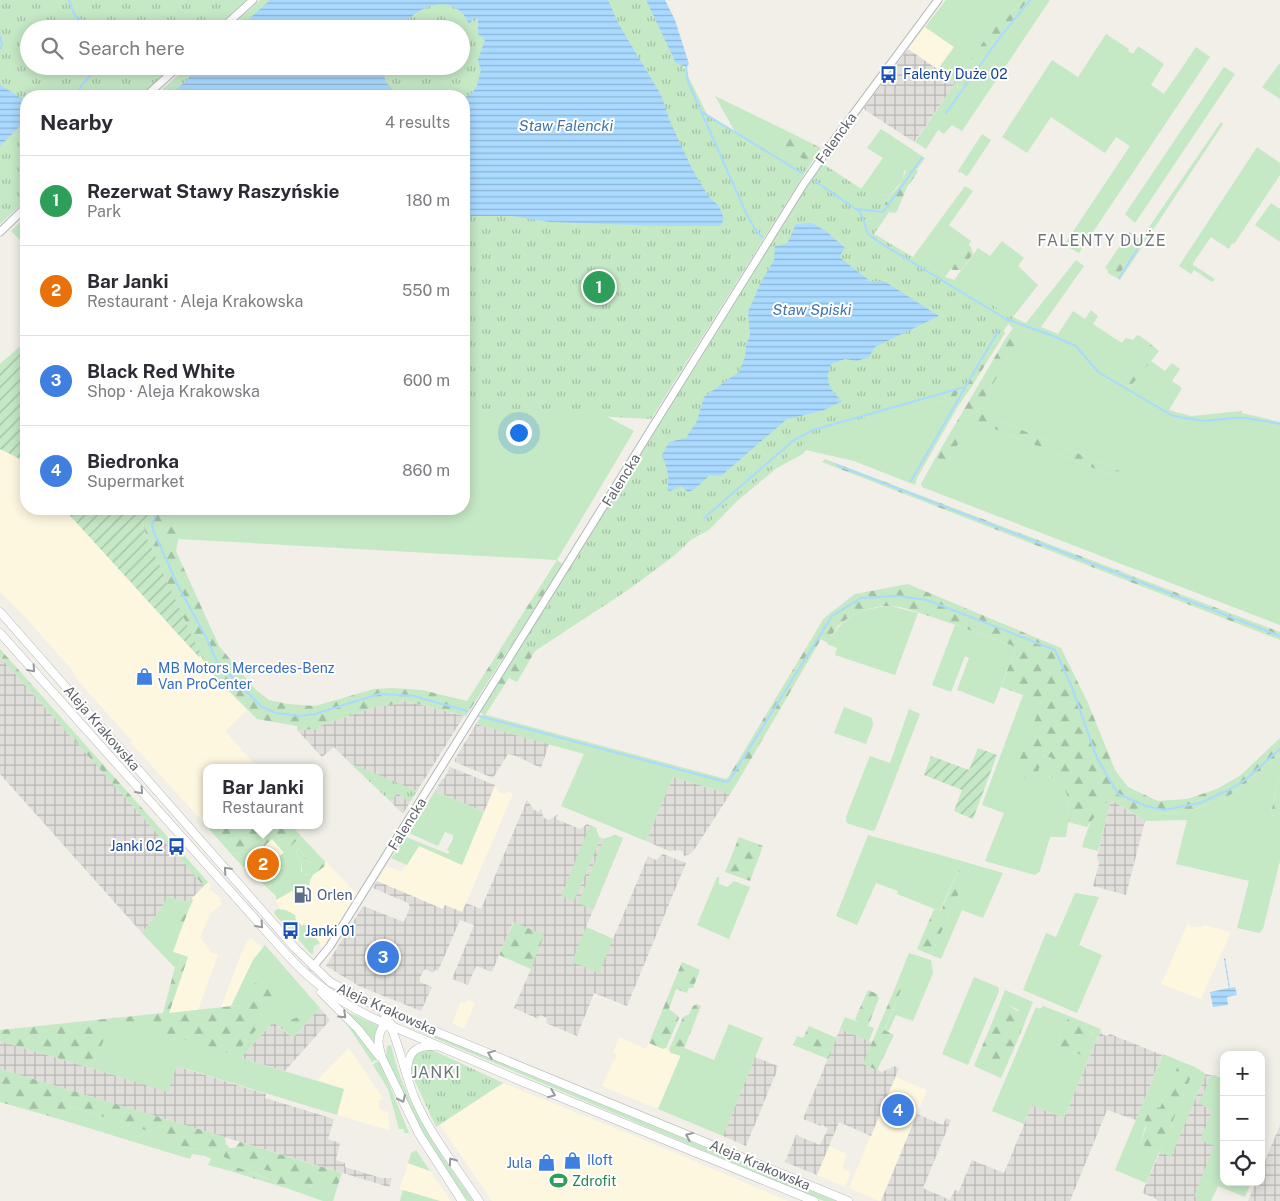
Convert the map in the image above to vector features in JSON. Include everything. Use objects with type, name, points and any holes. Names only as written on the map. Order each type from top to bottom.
[{"type":"main road","name":"Aleja Krakowska","points":[[0,612],[313,967],[337,987],[381,1009],[848,1201]]},
{"type":"main road","name":"Aleja Krakowska","points":[[0,633],[310,979],[350,1007],[439,1046],[814,1201]]},
{"type":"main road","points":[[310,979],[358,1029],[382,1058]]},
{"type":"main road","points":[[381,1009],[390,1025],[416,1102],[433,1134],[479,1201]]},
{"type":"main road","points":[[404,1018],[382,1028],[378,1037],[378,1047],[419,1134],[462,1201]]},
{"type":"main road","points":[[407,1078],[408,1058],[414,1051],[423,1046],[439,1046]]},
{"type":"street","points":[[231,20],[253,0]]},
{"type":"street","name":"Falencka","points":[[313,967],[330,946],[803,185],[938,0]]},
{"type":"street","points":[[153,90],[169,75]]},
{"type":"street","points":[[0,232],[20,214]]},
{"type":"shaded area","points":[[925,27],[954,47],[938,69],[908,49]]},
{"type":"shaded area","points":[[908,49],[956,82],[914,142],[864,108]]},
{"type":"shaded area","points":[[0,449],[20,459],[20,515],[69,515],[198,657],[201,655],[207,669],[247,710],[225,731],[254,764],[203,764],[203,822],[131,743],[132,741],[79,682],[71,669],[0,592]]},
{"type":"shaded area","points":[[0,657],[204,886],[188,902],[168,896],[142,933],[0,774]]},
{"type":"shaded area","points":[[402,700],[464,716],[417,791],[351,764],[334,747],[322,757],[297,730],[320,729],[319,726],[375,707],[397,704]]},
{"type":"shaded area","points":[[476,724],[549,744],[541,768],[508,754],[493,778],[455,762]]},
{"type":"shaded area","points":[[450,767],[495,785],[484,812],[435,791]]},
{"type":"shaded area","points":[[673,777],[730,794],[694,850],[684,856],[682,851],[669,851],[646,841]]},
{"type":"shaded area","points":[[495,786],[499,792],[513,794],[462,912],[447,906],[443,910],[377,881],[387,866],[402,872],[419,846],[462,865]]},
{"type":"shaded area","points":[[397,793],[410,802],[403,814],[391,802]]},
{"type":"shaded area","points":[[527,800],[534,810],[539,812],[540,809],[542,811],[543,817],[546,819],[550,820],[558,814],[556,819],[580,829],[587,824],[596,828],[599,837],[604,839],[615,835],[623,838],[586,927],[613,939],[648,856],[656,860],[663,854],[686,863],[627,1006],[594,993],[577,1036],[546,1023],[547,1018],[540,1015],[538,1019],[514,1008],[531,969],[513,922],[492,972],[476,966],[468,985],[452,979],[474,925],[460,920],[438,971],[435,970],[433,973],[425,969],[420,977],[420,982],[432,987],[421,1011],[359,986],[326,966],[351,925],[355,927],[356,925],[353,922],[363,906],[404,922],[410,907],[408,903],[373,888],[377,881],[443,909],[445,905],[462,912],[466,903],[481,909]]},
{"type":"shaded area","points":[[1111,800],[1145,821],[1126,895],[1093,886],[1099,864],[1097,857]]},
{"type":"shaded area","points":[[301,836],[357,894],[329,941],[322,948],[314,934],[304,924],[302,926],[294,917],[296,915],[281,910],[276,901],[276,896],[244,866],[272,839],[284,852]]},
{"type":"shaded area","points":[[208,882],[211,886],[209,889],[222,899],[220,901],[222,904],[211,913],[200,937],[211,952],[218,955],[198,1010],[169,1013],[188,957],[173,952],[192,900],[191,898]]},
{"type":"shaded area","points":[[1188,923],[1191,927],[1202,927],[1204,925],[1231,932],[1201,999],[1161,984]]},
{"type":"shaded area","points":[[250,937],[263,948],[253,960],[231,1006],[221,1007],[241,954]]},
{"type":"shaded area","points":[[468,1000],[475,1003],[464,1029],[452,1023],[461,1001],[466,1003]]},
{"type":"shaded area","points":[[320,1008],[330,1020],[285,1071],[241,1058],[273,1022],[293,1038]]},
{"type":"shaded area","points":[[840,1029],[872,1042],[864,1064],[882,1072],[894,1066],[899,1068],[871,1136],[839,1122],[817,1175],[785,1162],[796,1135],[820,1145],[828,1129],[822,1124],[821,1126],[803,1119]]},
{"type":"shaded area","points":[[1101,1030],[1103,1035],[1107,1036],[1110,1034],[1162,1055],[1136,1120],[1107,1110],[1070,1201],[881,1201],[917,1114],[943,1125],[946,1118],[951,1120],[923,1188],[950,1200],[955,1190],[959,1191],[972,1160],[1004,1173],[1032,1105],[1064,1118]]},
{"type":"shaded area","points":[[619,1037],[646,1049],[649,1043],[663,1049],[666,1048],[672,1053],[681,1056],[658,1109],[602,1086],[617,1055],[613,1053]]},
{"type":"shaded area","points":[[0,1041],[168,1091],[176,1066],[266,1094],[265,1098],[334,1119],[328,1139],[340,1143],[336,1160],[345,1163],[345,1167],[381,1178],[392,1178],[389,1187],[0,1069]]},
{"type":"shaded area","points":[[349,1048],[383,1098],[383,1100],[379,1100],[379,1109],[388,1112],[390,1129],[388,1130],[337,1115],[344,1089],[317,1080]]},
{"type":"shaded area","points":[[755,1057],[778,1066],[746,1146],[723,1136]]},
{"type":"shaded area","points":[[1206,1074],[1220,1078],[1220,1117],[1211,1201],[1158,1201],[1142,1193],[1160,1152],[1171,1156]]},
{"type":"shaded area","points":[[895,1077],[927,1090],[881,1201],[879,1201],[849,1188]]},
{"type":"shaded area","points":[[503,1083],[788,1201],[492,1201],[440,1125]]},
{"type":"shaded area","points":[[1280,1125],[1280,1201],[1248,1201],[1254,1186],[1265,1186],[1265,1161]]},
{"type":"shaded area","points":[[829,1146],[847,1154],[843,1169],[851,1173],[845,1187],[817,1175]]},
{"type":"shaded area","points":[[406,1163],[430,1171],[451,1201],[440,1201],[399,1189],[407,1168]]},
{"type":"green space","points":[[0,0],[246,0],[224,20],[20,20],[20,75],[164,75],[148,90],[20,90],[20,206],[0,224]]},
{"type":"green space","points":[[260,0],[650,0],[708,116],[790,164],[796,155],[811,163],[651,419],[470,409],[470,90],[162,90],[178,75],[470,75],[470,20],[238,20]]},
{"type":"green space","points":[[946,0],[1022,0],[1008,17],[1002,19],[959,82],[957,87],[960,90],[1028,0],[1050,0],[962,131],[952,125],[944,134],[938,130],[926,149],[915,142],[956,82],[938,69],[954,47],[925,27]]},
{"type":"green space","points":[[1022,0],[1028,0],[960,90],[958,89],[958,79],[999,19],[1009,15]]},
{"type":"green space","points":[[1106,34],[1129,49],[1128,51],[1133,54],[1138,46],[1164,64],[1151,85],[1164,94],[1196,47],[1210,57],[1079,253],[1064,245],[1130,146],[1116,137],[1105,153],[1051,117],[1027,153],[1002,137],[1052,60],[1078,77]]},
{"type":"green space","points":[[1280,63],[1280,99],[1262,87]]},
{"type":"green space","points":[[1224,67],[1235,74],[1135,223],[1125,214]]},
{"type":"green space","points":[[715,96],[789,132],[784,146],[795,164],[779,211]]},
{"type":"green space","points":[[1221,122],[1223,124],[1120,280],[1117,278],[1141,239]]},
{"type":"green space","points":[[881,129],[925,158],[917,169],[914,165],[904,171],[903,180],[890,195],[883,194],[878,200],[861,189],[883,158],[867,148]]},
{"type":"green space","points":[[789,132],[821,148],[806,171],[783,156]]},
{"type":"green space","points":[[982,134],[991,140],[968,175],[959,173],[958,171]]},
{"type":"green space","points":[[1257,147],[1280,163],[1280,175],[1234,244],[1232,243],[1229,249],[1211,237],[1193,263],[1193,265],[1215,279],[1212,282],[1194,270],[1191,274],[1179,266]]},
{"type":"green space","points":[[823,164],[878,200],[883,194],[890,195],[897,189],[908,165],[914,165],[918,172],[907,187],[897,211],[895,213],[889,212],[883,221],[874,220],[818,171]]},
{"type":"green space","points":[[823,164],[891,208],[874,234],[944,277],[954,280],[965,290],[1013,317],[965,387],[926,397],[816,434],[728,504],[675,555],[628,590],[535,651],[524,644],[812,178]]},
{"type":"green space","points":[[810,183],[874,220],[883,221],[874,234],[913,257],[965,186],[973,191],[949,225],[971,241],[945,277],[954,280],[978,248],[990,256],[1002,241],[1024,258],[1018,266],[1038,285],[1013,317],[1026,323],[1076,260],[1084,266],[1041,327],[1058,334],[1073,311],[1085,319],[1091,310],[1098,316],[1093,324],[1122,343],[1126,338],[1133,340],[1137,335],[1151,344],[1121,383],[1130,387],[1151,361],[1165,371],[1172,363],[1180,369],[1172,381],[1182,388],[1169,410],[1191,416],[1242,411],[1242,413],[1280,422],[1280,625],[922,487],[921,484],[936,457],[947,463],[972,420],[1126,481],[1127,474],[977,411],[1010,355],[1016,333],[1006,338],[1013,328],[1008,324],[1010,322],[920,273]]},
{"type":"green space","points":[[1271,203],[1280,209],[1280,242],[1255,225]]},
{"type":"green space","points":[[20,223],[20,240],[11,231]]},
{"type":"green space","points":[[1129,232],[1141,239],[1117,278],[1108,273],[1108,270],[1105,268]]},
{"type":"green space","points":[[470,242],[604,415],[634,431],[557,560],[179,539],[173,515],[470,515]]},
{"type":"green space","points":[[968,244],[973,254],[961,270],[953,270],[950,268]]},
{"type":"green space","points":[[1002,329],[1005,333],[972,386],[960,390],[952,402],[928,401],[927,388]]},
{"type":"green space","points":[[1016,333],[1025,341],[1016,358],[1010,355],[977,411],[1127,474],[1128,479],[1126,481],[972,420],[947,463],[936,457],[1006,338]]},
{"type":"green space","points":[[1151,344],[1159,351],[1130,387],[1121,383]]},
{"type":"green space","points":[[20,346],[20,459],[0,449],[0,364]]},
{"type":"green space","points":[[703,362],[517,682],[509,678],[485,715],[480,712],[696,365]]},
{"type":"green space","points":[[972,386],[957,408],[917,478],[915,485],[854,461],[806,450],[803,454],[777,468],[738,500],[709,530],[681,545],[790,431],[927,388],[928,401],[952,402],[960,390]]},
{"type":"green space","points":[[825,459],[1280,632],[1280,640],[822,462]]},
{"type":"green space","points":[[69,515],[148,515],[143,524],[147,538],[201,655],[199,657]]},
{"type":"green space","points":[[148,515],[173,515],[179,536],[176,551],[219,646],[256,690],[269,700],[288,704],[315,706],[374,689],[392,688],[422,690],[467,701],[557,560],[563,564],[466,716],[402,700],[397,704],[375,707],[319,726],[320,729],[297,730],[297,726],[257,719],[207,669],[147,538],[143,524]]},
{"type":"green space","points":[[908,584],[1061,648],[1088,703],[1115,770],[1128,787],[1158,801],[1187,799],[1217,789],[1241,775],[1280,738],[1280,753],[1230,795],[1183,814],[1150,813],[1136,815],[1111,800],[1104,804],[1087,827],[1068,822],[1069,806],[1061,780],[1052,778],[1047,774],[1052,758],[1044,755],[1034,782],[1025,779],[1020,771],[1016,769],[1042,702],[1001,687],[1016,647],[912,610],[884,606],[863,611],[849,617],[838,626],[828,643],[821,639],[737,783],[726,779],[824,618],[855,594]]},
{"type":"green space","points":[[891,606],[918,613],[895,675],[835,655],[837,648],[827,644],[840,626],[853,615],[869,609]]},
{"type":"green space","points":[[955,625],[1016,647],[994,704],[957,690],[969,658],[965,656],[951,692],[932,685]]},
{"type":"green space","points":[[0,649],[208,882],[204,886],[0,657]]},
{"type":"green space","points":[[1023,695],[1042,702],[1017,769],[1025,779],[1045,755],[1052,758],[1049,777],[1062,780],[1069,808],[1066,837],[1050,837],[1040,871],[1035,875],[985,861],[1004,813],[982,805]]},
{"type":"green space","points":[[844,707],[872,718],[873,725],[866,744],[834,733]]},
{"type":"green space","points":[[909,709],[920,714],[875,830],[872,831],[849,824],[846,822],[846,817],[870,756],[890,763]]},
{"type":"green space","points":[[483,714],[737,783],[730,794],[673,777],[646,841],[561,806],[584,754],[476,724]]},
{"type":"green space","points":[[978,748],[997,755],[973,819],[954,811],[962,790],[924,775],[931,756],[969,770]]},
{"type":"green space","points":[[1280,753],[1280,772],[1271,812],[1280,815],[1280,861],[1263,929],[1259,933],[1237,928],[1249,881],[1176,864],[1187,820],[1145,821],[1136,815],[1150,813],[1183,814],[1230,795]]},
{"type":"green space","points":[[351,764],[417,791],[410,802],[397,793],[391,802]]},
{"type":"green space","points":[[1280,772],[1280,815],[1271,813]]},
{"type":"green space","points":[[435,791],[484,812],[462,865],[419,846],[407,865],[391,858],[395,853],[398,853],[399,847],[406,837],[448,854],[450,851],[447,850],[453,835],[445,832],[438,846],[409,833]]},
{"type":"green space","points":[[1111,800],[1098,851],[1082,847],[1096,814]]},
{"type":"green space","points":[[590,825],[596,828],[601,838],[574,901],[561,896]]},
{"type":"green space","points":[[209,829],[295,829],[301,836],[284,853],[272,839],[255,855],[247,850],[231,854]]},
{"type":"green space","points":[[615,835],[623,838],[593,910],[578,903],[604,839]]},
{"type":"green space","points":[[868,835],[962,861],[940,911],[897,894],[898,891],[876,883],[857,925],[836,916]]},
{"type":"green space","points":[[301,836],[318,854],[309,863],[298,848],[296,854],[301,861],[301,872],[313,875],[309,888],[302,884],[293,892],[276,900],[276,896],[257,878]]},
{"type":"green space","points":[[739,837],[763,846],[750,881],[725,872]]},
{"type":"green space","points":[[298,848],[309,863],[318,854],[325,861],[325,866],[313,875],[302,874],[301,861],[296,854]]},
{"type":"green space","points":[[250,850],[255,855],[243,867],[231,854]]},
{"type":"green space","points":[[962,861],[972,864],[931,955],[917,949],[934,909],[941,911]]},
{"type":"green space","points":[[972,864],[1003,873],[983,918],[962,910],[941,959],[931,955]]},
{"type":"green space","points":[[717,877],[719,877],[719,884],[727,887],[734,881],[750,887],[729,939],[697,925]]},
{"type":"green space","points":[[1075,893],[1099,897],[1079,945],[1102,955],[1077,1013],[1023,990],[1046,933],[1056,937]]},
{"type":"green space","points":[[168,896],[180,901],[188,902],[191,898],[193,900],[189,909],[184,908],[181,910],[176,920],[176,929],[180,932],[173,952],[183,955],[178,971],[142,933]]},
{"type":"green space","points":[[184,908],[189,909],[180,932],[176,929],[175,923],[177,914]]},
{"type":"green space","points":[[277,909],[286,910],[296,916],[295,918],[302,926],[304,924],[320,943],[314,946],[313,954],[293,933],[292,929],[290,930],[277,917],[274,912]]},
{"type":"green space","points":[[514,922],[544,935],[531,969],[499,955]]},
{"type":"green space","points":[[586,927],[613,939],[599,973],[572,962]]},
{"type":"green space","points":[[265,945],[320,1008],[309,1020],[301,1016],[287,1021],[280,1027],[273,1022],[241,1058],[344,1089],[337,1115],[177,1066],[168,1092],[91,1068],[113,1017],[234,1055],[260,1018],[261,1013],[242,1005],[231,1006],[253,960]]},
{"type":"green space","points":[[909,953],[931,960],[933,973],[913,1021],[896,1015],[888,1032],[884,1031],[901,990],[895,988]]},
{"type":"green space","points":[[183,955],[188,957],[169,1013],[242,1005],[255,983],[274,990],[277,997],[272,1002],[274,1007],[261,1013],[262,1023],[234,1055],[114,1018],[163,1013],[175,967],[178,970]]},
{"type":"green space","points":[[682,962],[700,970],[693,988],[689,988],[687,993],[676,989],[669,1009],[679,1018],[666,1048],[663,1049],[649,1043]]},
{"type":"green space","points":[[974,977],[998,987],[999,991],[968,1065],[942,1054]]},
{"type":"green space","points":[[895,988],[901,990],[884,1030],[894,1035],[877,1070],[863,1064]]},
{"type":"green space","points":[[868,990],[877,994],[879,998],[868,1026],[860,1024],[855,1019]]},
{"type":"green space","points":[[1005,990],[1033,1002],[1023,1027],[1018,1025],[1019,1010],[1008,1005],[1004,1008],[1007,1017],[1006,1022],[1001,1022],[994,1018]]},
{"type":"green space","points":[[697,1004],[701,1006],[681,1056],[671,1053],[669,1050],[683,1017],[689,1014],[693,1006]]},
{"type":"green space","points":[[1008,1005],[1021,1013],[1018,1025],[1023,1027],[1013,1051],[1008,1050],[996,1065],[986,1067],[978,1056],[994,1018],[1001,1022],[1006,1022],[1004,1008]]},
{"type":"green space","points":[[1043,1006],[1069,1016],[1057,1045],[1092,1035],[1087,1029],[1086,1023],[1101,1029],[1064,1118],[1032,1105],[1024,1124],[992,1111],[1036,1007],[1040,1009]]},
{"type":"green space","points":[[341,1009],[381,1027],[376,1047]]},
{"type":"green space","points":[[301,1016],[309,1020],[293,1038],[280,1027],[287,1021]]},
{"type":"green space","points":[[1069,1016],[1086,1023],[1087,1029],[1091,1032],[1091,1039],[1084,1056],[1057,1045]]},
{"type":"green space","points":[[342,1017],[378,1059],[372,1062]]},
{"type":"green space","points":[[845,1017],[874,1028],[869,1041],[840,1029]]},
{"type":"green space","points":[[114,1018],[91,1068],[0,1041],[0,1030]]},
{"type":"green space","points":[[729,1024],[763,1038],[723,1136],[658,1109],[684,1048],[714,1060]]},
{"type":"green space","points":[[809,1026],[837,1038],[828,1059],[793,1045],[797,1036],[803,1038]]},
{"type":"green space","points":[[414,1027],[836,1201],[824,1201],[413,1029]]},
{"type":"green space","points":[[391,1045],[397,1067],[414,1108],[435,1145],[473,1201],[468,1201],[432,1149],[414,1117],[386,1059],[387,1046]]},
{"type":"green space","points":[[428,1048],[503,1083],[436,1127],[410,1067],[415,1053]]},
{"type":"green space","points":[[1008,1050],[1013,1051],[1001,1078],[974,1066],[978,1056],[996,1065]]},
{"type":"green space","points":[[1163,1054],[1180,1061],[1160,1108],[1152,1104],[1140,1144],[1160,1152],[1195,1067],[1206,1074],[1171,1157],[1159,1152],[1146,1183],[1115,1170]]},
{"type":"green space","points":[[1180,1061],[1195,1067],[1160,1152],[1140,1144],[1146,1128],[1145,1120],[1152,1104],[1160,1108]]},
{"type":"green space","points":[[376,1062],[380,1062],[409,1133],[404,1133],[404,1129],[399,1129],[388,1089],[373,1065]]},
{"type":"green space","points":[[0,1069],[225,1137],[226,1144],[230,1148],[235,1148],[240,1142],[342,1173],[337,1188],[318,1182],[315,1186],[307,1186],[292,1180],[289,1189],[230,1171],[231,1168],[236,1167],[274,1181],[277,1177],[274,1172],[237,1163],[224,1157],[223,1153],[207,1148],[196,1150],[179,1145],[177,1140],[72,1107],[64,1111],[59,1119],[0,1102]]},
{"type":"green space","points":[[1211,1076],[1220,1077],[1220,1186],[1249,1186],[1245,1197],[1218,1186],[1211,1201],[1197,1201],[1198,1198],[1194,1196],[1214,1146],[1200,1140],[1212,1111],[1199,1103]]},
{"type":"green space","points":[[72,1107],[178,1140],[179,1145],[196,1150],[206,1148],[224,1153],[223,1155],[237,1163],[274,1172],[277,1179],[274,1181],[251,1172],[230,1169],[230,1171],[208,1165],[211,1159],[205,1156],[192,1154],[190,1159],[59,1119],[64,1111]]},
{"type":"green space","points":[[416,1150],[430,1171],[408,1163],[411,1153]]},
{"type":"green space","points":[[291,1180],[312,1187],[318,1182],[337,1188],[333,1201],[323,1201],[289,1189]]},
{"type":"green space","points":[[403,1190],[440,1201],[400,1201]]},
{"type":"water","name":"Staw Falencki","points":[[270,0],[608,0],[618,23],[661,95],[670,121],[692,169],[709,197],[719,206],[724,219],[720,226],[660,226],[550,222],[512,216],[470,216],[470,95],[477,86],[481,70],[478,60],[485,40],[478,34],[478,19],[474,18],[470,23],[470,20],[467,20],[457,8],[439,4],[425,8],[406,20],[248,20]]},
{"type":"water","points":[[646,0],[665,0],[675,20],[689,64],[686,67],[676,63]]},
{"type":"water","points":[[191,75],[384,75],[386,82],[393,90],[176,90]]},
{"type":"water","points":[[0,85],[20,97],[20,125],[0,146]]},
{"type":"water","name":"Staw Spiski","points":[[812,223],[826,231],[845,248],[839,257],[870,281],[884,281],[939,316],[875,347],[869,357],[857,361],[845,359],[831,364],[828,375],[829,384],[842,401],[822,411],[787,419],[721,476],[710,475],[695,489],[688,492],[681,486],[670,491],[667,490],[668,477],[662,455],[669,442],[686,438],[697,421],[704,397],[740,371],[750,335],[748,312],[760,284],[774,260],[775,246],[787,244],[796,224]]},
{"type":"water","points":[[1225,958],[1230,988],[1235,987],[1237,995],[1227,997],[1228,1005],[1213,1007],[1210,992],[1229,988]]},
{"type":"waterway","points":[[69,0],[75,16],[82,20]]},
{"type":"waterway","points":[[946,113],[997,41],[1030,0]]},
{"type":"waterway","points":[[0,36],[2,44],[0,49]]},
{"type":"waterway","points":[[686,67],[688,82],[746,213],[756,231],[762,237]]},
{"type":"waterway","points":[[79,90],[91,75]]},
{"type":"waterway","points":[[702,112],[802,173]]},
{"type":"waterway","points":[[857,209],[883,212],[922,158]]},
{"type":"waterway","points":[[815,181],[860,212],[868,234],[882,244],[1006,319],[1076,346],[1098,372],[1173,416],[1205,421],[1246,418],[1280,424]]},
{"type":"waterway","points":[[1119,278],[1137,250]]},
{"type":"waterway","points":[[704,518],[794,440],[813,430],[965,387],[999,330]]},
{"type":"waterway","points":[[911,481],[965,388]]},
{"type":"waterway","points":[[837,465],[1280,636]]},
{"type":"waterway","points":[[156,516],[152,528],[178,586],[206,637],[217,662],[262,707],[276,713],[299,716],[315,714],[379,694],[414,696],[467,711]]},
{"type":"waterway","points":[[479,716],[726,782],[729,781],[832,616],[861,598],[897,596],[927,600],[1055,650],[1071,685],[1097,758],[1118,794],[1146,806],[1164,810],[1200,803],[1231,789],[1245,780],[1280,749]]},
{"type":"place","name":"Falenty Duże 02","points":[[889,74]]},
{"type":"place","name":"Rezerwat Stawy Raszyńskie","points":[[599,287]]},
{"type":"place","name":"MB Motors Mercedes-Benz Van ProCenter","points":[[144,676]]},
{"type":"place","name":"Janki 02","points":[[177,846]]},
{"type":"place","name":"Bar Janki","points":[[263,864]]},
{"type":"place","name":"Orlen","points":[[303,895]]},
{"type":"place","name":"Janki 01","points":[[291,931]]},
{"type":"place","name":"Black Red White","points":[[383,957]]},
{"type":"place","name":"Biedronka","points":[[898,1110]]},
{"type":"place","name":"Iloft","points":[[573,1160]]},
{"type":"place","name":"Jula","points":[[546,1163]]},
{"type":"place","name":"Zdrofit","points":[[558,1181]]},
{"type":"district","name":"FALENTY DUŻE","points":[[1102,240]]},
{"type":"district","name":"JANKI","points":[[436,1072]]}]
